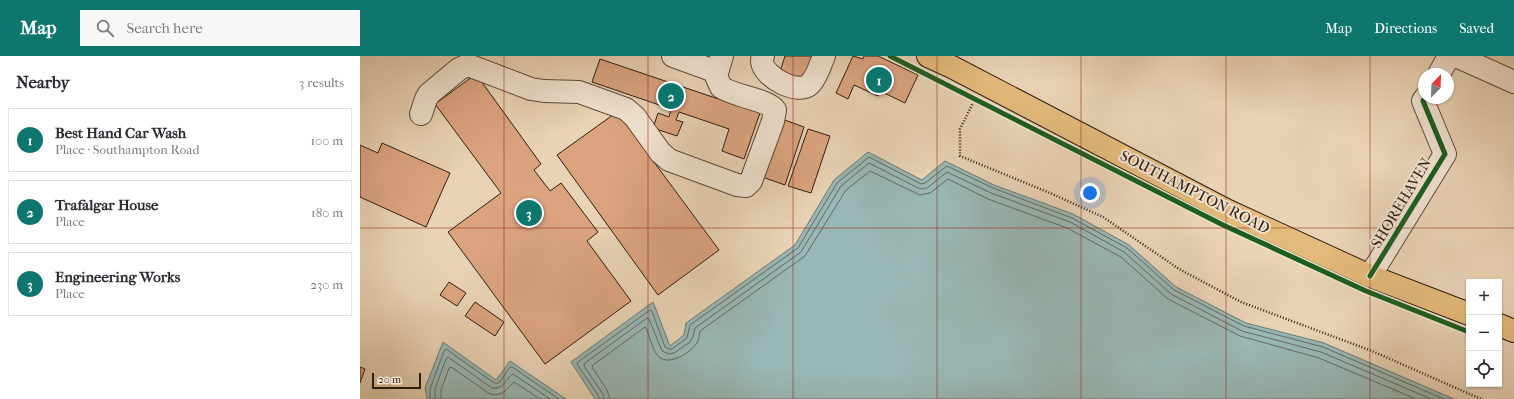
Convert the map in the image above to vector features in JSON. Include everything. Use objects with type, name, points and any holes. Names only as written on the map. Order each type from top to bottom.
[{"type":"main road","name":"SOUTHAMPTON ROAD","points":[[928,56],[955,61],[1226,210],[1370,276],[1466,313]]},
{"type":"main road","points":[[1502,327],[1514,331]]},
{"type":"street","points":[[421,114],[429,94],[459,69],[468,65],[530,89],[579,92],[626,109],[635,116],[660,152],[669,160],[737,185],[746,186],[751,181],[773,121],[775,110],[770,106],[724,90],[719,84],[716,76],[720,64],[673,56]]},
{"type":"street","points":[[762,56],[762,62],[765,70],[773,78],[783,84],[795,88],[804,88],[810,84],[824,56]]},
{"type":"street","points":[[1442,68],[1449,56]]},
{"type":"street","points":[[1456,56],[1507,79]]},
{"type":"street","name":"SHOREHAVEN","points":[[1370,276],[1445,154],[1424,104]]},
{"type":"path","points":[[968,96],[982,103]]},
{"type":"path","points":[[975,99],[960,129],[960,156],[1050,193],[1103,217],[1179,270],[1241,302],[1372,351],[1481,399]]},
{"type":"water","points":[[868,152],[922,180],[945,161],[994,185],[1073,214],[1129,245],[1176,287],[1246,323],[1324,343],[1454,399],[595,399],[571,362],[653,302],[670,346],[684,335],[686,323],[795,245],[834,180]]},
{"type":"water","points":[[443,342],[496,380],[510,361],[566,399],[427,399],[425,388]]},
{"type":"building","points":[[785,56],[820,56],[804,87],[778,78]]},
{"type":"building","points":[[853,56],[863,59],[864,56],[878,56],[918,75],[905,103],[880,91],[878,96],[854,85],[848,99],[836,93]]},
{"type":"building","points":[[600,59],[760,113],[744,159],[722,151],[729,129],[679,112],[676,120],[683,122],[677,136],[653,128],[658,113],[669,117],[671,109],[592,82]]},
{"type":"building","points":[[476,74],[541,164],[534,170],[550,191],[561,183],[598,232],[587,241],[631,301],[545,364],[448,232],[501,193],[435,104]]},
{"type":"building","points":[[617,112],[719,250],[658,295],[557,155]]},
{"type":"building","points":[[782,119],[804,127],[785,185],[762,177]]},
{"type":"building","points":[[808,129],[830,136],[811,193],[788,186]]},
{"type":"building","points":[[382,143],[450,173],[426,227],[360,197],[360,145],[378,153]]},
{"type":"building","points":[[449,282],[466,293],[457,306],[440,295]]},
{"type":"building","points":[[475,302],[504,322],[495,336],[465,316]]},
{"type":"building","points":[[360,367],[365,369],[360,383]]},
{"type":"cycle path","points":[[890,56],[1223,225],[1366,291],[1466,331]]},
{"type":"cycle path","points":[[1370,276],[1445,154],[1424,104]]},
{"type":"place","name":"Best Hand Car Wash","points":[[879,80]]},
{"type":"place","name":"Trafalgar House","points":[[671,96]]},
{"type":"place","name":"Engineering Works","points":[[529,213]]}]
